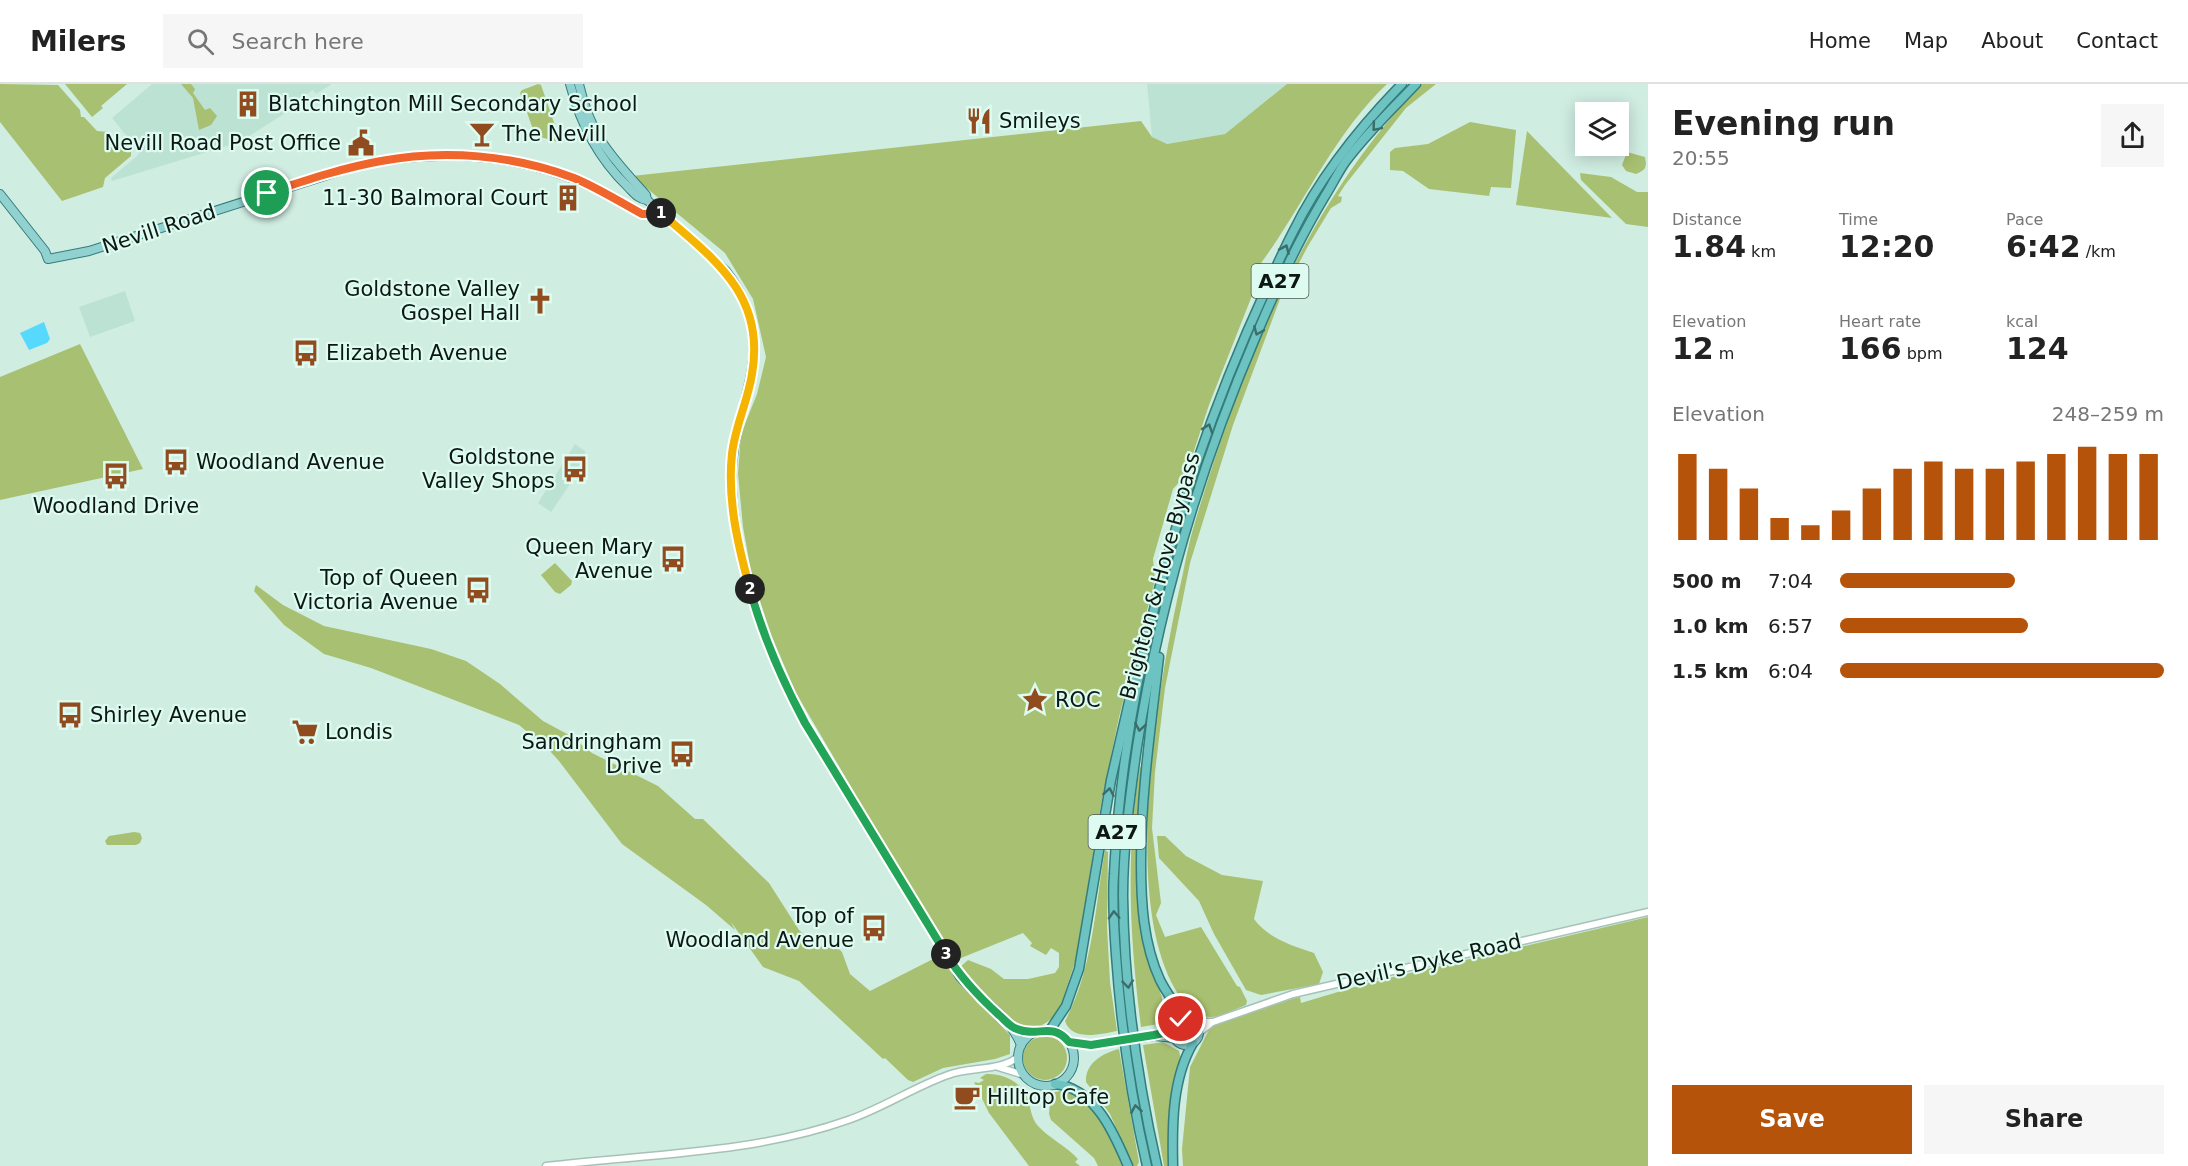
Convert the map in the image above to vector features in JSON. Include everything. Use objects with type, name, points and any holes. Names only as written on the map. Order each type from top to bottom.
[{"type":"highway","name":"Brighton & Hove Bypass","points":[[1147,1166],[1122,1019],[1113,894],[1122,785],[1146,646],[1177,526],[1199,453],[1219,398],[1293,230],[1340,156],[1382,104],[1402,84]]},
{"type":"highway","name":"Brighton & Hove Bypass","points":[[1156,1166],[1127,978],[1123,894],[1131,786],[1147,689],[1166,609],[1186,528],[1228,402],[1300,237],[1346,162],[1416,84]]},
{"type":"highway","name":"A27","points":[[1166,609],[1143,784],[1142,899],[1148,943],[1156,969],[1167,994],[1185,1018]]},
{"type":"highway","name":"A27","points":[[1050,1030],[1066,1006],[1079,969],[1119,742],[1132,687],[1146,646]]},
{"type":"highway","points":[[1173,1166],[1176,1095],[1182,1067],[1193,1043]]},
{"type":"highway","points":[[1055,1084],[1077,1089],[1089,1100],[1108,1127],[1128,1166]]},
{"type":"main road","points":[[570,84],[575,105],[608,153],[646,195],[647,200],[726,271],[739,291],[753,332],[754,359],[751,381],[734,442],[732,497],[744,567],[761,629],[784,684],[805,723],[960,977],[1014,1028],[1021,1045]]},
{"type":"main road","points":[[579,84],[586,122]]},
{"type":"main road","name":"Nevill Road","points":[[0,194],[39,244],[63,257],[89,252],[353,167],[384,160],[421,156],[483,157],[531,165],[588,184],[642,214],[648,214],[654,207]]},
{"type":"main road","points":[[1154,1035],[1174,1038],[1185,1045],[1193,1043],[1200,1032],[1196,1022],[1185,1018],[1178,1021],[1173,1029],[1174,1038]]},
{"type":"main road","points":[[1014,1028],[1032,1033]]},
{"type":"main road","points":[[1069,1042],[1091,1045],[1154,1035],[1173,1029]]},
{"type":"main road","points":[[1074,1058],[1069,1042],[1064,1036],[1050,1030],[1041,1030],[1032,1033],[1021,1045],[1018,1063],[1024,1075],[1039,1085],[1055,1084],[1068,1074],[1074,1058],[1091,1045]]},
{"type":"street","name":"Devil's Dyke Road","points":[[1200,1032],[1213,1022],[1293,994],[1648,912]]},
{"type":"street","name":"Devil's Dyke Road","points":[[1196,1022],[1213,1022]]},
{"type":"street","points":[[546,1166],[657,1155],[780,1138],[848,1120],[951,1073],[996,1066],[1007,1063],[1018,1056]]},
{"type":"street","points":[[996,1066],[1024,1075]]},
{"type":"shaded area","points":[[152,84],[332,84],[316,94],[313,90],[304,96],[306,100],[240,142],[112,181],[111,178],[138,155],[139,151],[112,118]]},
{"type":"shaded area","points":[[1147,84],[1287,84],[1225,134],[1166,144],[1152,137]]},
{"type":"shaded area","points":[[125,291],[135,321],[90,337],[79,307]]},
{"type":"shaded area","points":[[575,444],[585,451],[585,456],[551,512],[538,503]]},
{"type":"green space","points":[[0,84],[58,85],[80,110],[81,117],[84,117],[97,131],[108,132],[124,151],[131,151],[131,156],[105,178],[103,187],[62,201],[0,122]]},
{"type":"green space","points":[[65,84],[127,84],[101,106],[103,108],[92,117]]},
{"type":"green space","points":[[181,84],[191,84],[195,89],[193,93],[205,110],[210,108],[217,116],[211,125],[199,130],[193,98]]},
{"type":"green space","points":[[538,84],[541,85],[558,134],[560,140],[558,142],[537,136],[520,93]]},
{"type":"green space","points":[[1287,84],[1387,84],[1351,125],[1261,263],[1264,265],[1209,405],[1186,475],[1173,489],[1153,559],[1155,580],[1119,717],[1101,805],[1076,959],[1059,1011],[1042,1025],[1032,1028],[1021,1027],[996,1010],[958,969],[968,960],[991,969],[1004,979],[1028,979],[1055,973],[1059,967],[1059,953],[1051,948],[1046,955],[1030,946],[1032,943],[1023,933],[956,960],[796,693],[772,637],[752,577],[743,527],[738,474],[741,434],[757,394],[766,357],[753,299],[725,253],[632,176],[1141,121],[1152,137],[1167,144],[1225,134]]},
{"type":"green space","points":[[1421,84],[1436,84],[1406,108],[1345,185],[1338,196],[1342,197],[1341,202],[1331,208],[1280,299],[1233,425],[1190,563],[1165,688],[1155,772],[1152,828],[1161,903],[1156,915],[1165,937],[1201,927],[1247,1001],[1246,1005],[1224,1014],[1215,1017],[1205,1016],[1189,1008],[1178,994],[1159,949],[1150,902],[1147,849],[1154,737],[1170,634],[1189,544],[1235,402],[1279,295],[1313,230],[1352,169],[1373,140]]},
{"type":"green space","points":[[1470,122],[1516,130],[1511,188],[1491,187],[1489,196],[1429,189],[1403,171],[1390,170],[1390,152],[1395,148],[1428,144]]},
{"type":"green space","points":[[1527,131],[1612,218],[1516,205]]},
{"type":"green space","points":[[1629,153],[1645,157],[1644,170],[1636,174],[1626,171],[1622,165]]},
{"type":"green space","points":[[1580,173],[1611,177],[1637,192],[1648,192],[1648,227],[1626,224],[1581,180]]},
{"type":"green space","points":[[80,344],[143,469],[0,500],[0,377]]},
{"type":"green space","points":[[555,563],[572,581],[571,585],[560,594],[555,592],[541,575]]},
{"type":"green space","points":[[256,585],[283,605],[324,626],[431,649],[466,661],[500,684],[543,721],[569,735],[592,753],[658,786],[695,819],[703,819],[769,883],[799,930],[817,946],[839,949],[850,974],[870,991],[939,956],[1010,1035],[1010,1054],[995,1059],[943,1068],[913,1082],[908,1080],[799,981],[763,967],[731,922],[735,930],[706,905],[622,844],[559,761],[519,725],[371,668],[324,654],[284,625],[254,591]]},
{"type":"green space","points":[[1140,767],[1142,768],[1137,834],[1138,895],[1145,950],[1162,997],[1165,1023],[1141,1027],[1134,962],[1131,897],[1132,832]]},
{"type":"green space","points":[[140,833],[142,838],[136,845],[107,845],[105,841],[109,836]]},
{"type":"green space","points":[[1157,836],[1165,836],[1186,856],[1222,875],[1263,881],[1254,919],[1266,932],[1314,953],[1323,972],[1319,984],[1261,995],[1246,990],[1214,934],[1199,901],[1159,858]]},
{"type":"green space","points":[[1105,850],[1108,852],[1107,927],[1110,982],[1117,1031],[1088,1035],[1074,1032],[1065,1021],[1082,980],[1087,959]]},
{"type":"green space","points":[[1648,917],[1648,1166],[1183,1166],[1182,1149],[1190,1067],[1211,1026],[1295,998],[1300,997],[1301,1003],[1368,983]]},
{"type":"green space","points":[[1045,1036],[1060,1043],[1067,1058],[1060,1073],[1045,1080],[1030,1073],[1023,1058],[1030,1043]]},
{"type":"green space","points":[[1163,1042],[1179,1051],[1181,1059],[1174,1089],[1171,1166],[1164,1166],[1143,1045]]},
{"type":"green space","points":[[1119,1049],[1139,1162],[1137,1166],[1133,1166],[1110,1114],[1086,1082],[1088,1069],[1096,1060]]},
{"type":"green space","points":[[986,1074],[999,1075],[1017,1083],[1028,1099],[1038,1126],[1073,1154],[1078,1159],[1075,1162],[1080,1166],[1029,1166],[989,1113],[974,1082],[979,1083],[984,1080],[980,1078]]},
{"type":"green space","points":[[1070,1089],[1088,1103],[1109,1134],[1124,1166],[1098,1166],[1094,1158],[1051,1120],[1049,1114],[1051,1093]]},
{"type":"water","points":[[44,322],[50,339],[47,343],[29,350],[20,333]]},
{"type":"place","name":"Blatchington Mill Secondary School","points":[[248,104]]},
{"type":"place","name":"Smileys","points":[[979,121]]},
{"type":"place","name":"The Nevill","points":[[482,134]]},
{"type":"place","name":"Nevill Road Post Office","points":[[361,143]]},
{"type":"place","name":"11-30 Balmoral Court","points":[[568,198]]},
{"type":"place","name":"Goldstone Valley Gospel Hall","points":[[540,301]]},
{"type":"place","name":"Elizabeth Avenue","points":[[306,353]]},
{"type":"place","name":"Woodland Avenue","points":[[176,462]]},
{"type":"place","name":"Goldstone Valley Shops","points":[[575,469]]},
{"type":"place","name":"Woodland Drive","points":[[116,476]]},
{"type":"place","name":"Queen Mary Avenue","points":[[673,559]]},
{"type":"place","name":"Top of Queen Victoria Avenue","points":[[478,590]]},
{"type":"place","name":"ROC","points":[[1035,700]]},
{"type":"place","name":"Shirley Avenue","points":[[70,715]]},
{"type":"place","name":"Londis","points":[[305,732]]},
{"type":"place","name":"Sandringham Drive","points":[[682,754]]},
{"type":"place","name":"Top of Woodland Avenue","points":[[874,928]]},
{"type":"place","name":"Hilltop Cafe","points":[[967,1097]]},
{"type":"route","points":[[267,193],[384,160],[441,155],[490,158],[531,165],[571,177],[605,192],[642,214],[648,214],[654,207],[711,257],[726,271],[739,291],[747,307],[753,332],[753,367],[735,435],[731,488],[744,567],[761,629],[784,684],[805,723],[937,941],[960,977],[974,992],[1014,1028],[1023,1031],[1032,1033],[1050,1030],[1058,1032],[1069,1042],[1091,1045],[1168,1032],[1181,1019]]}]
